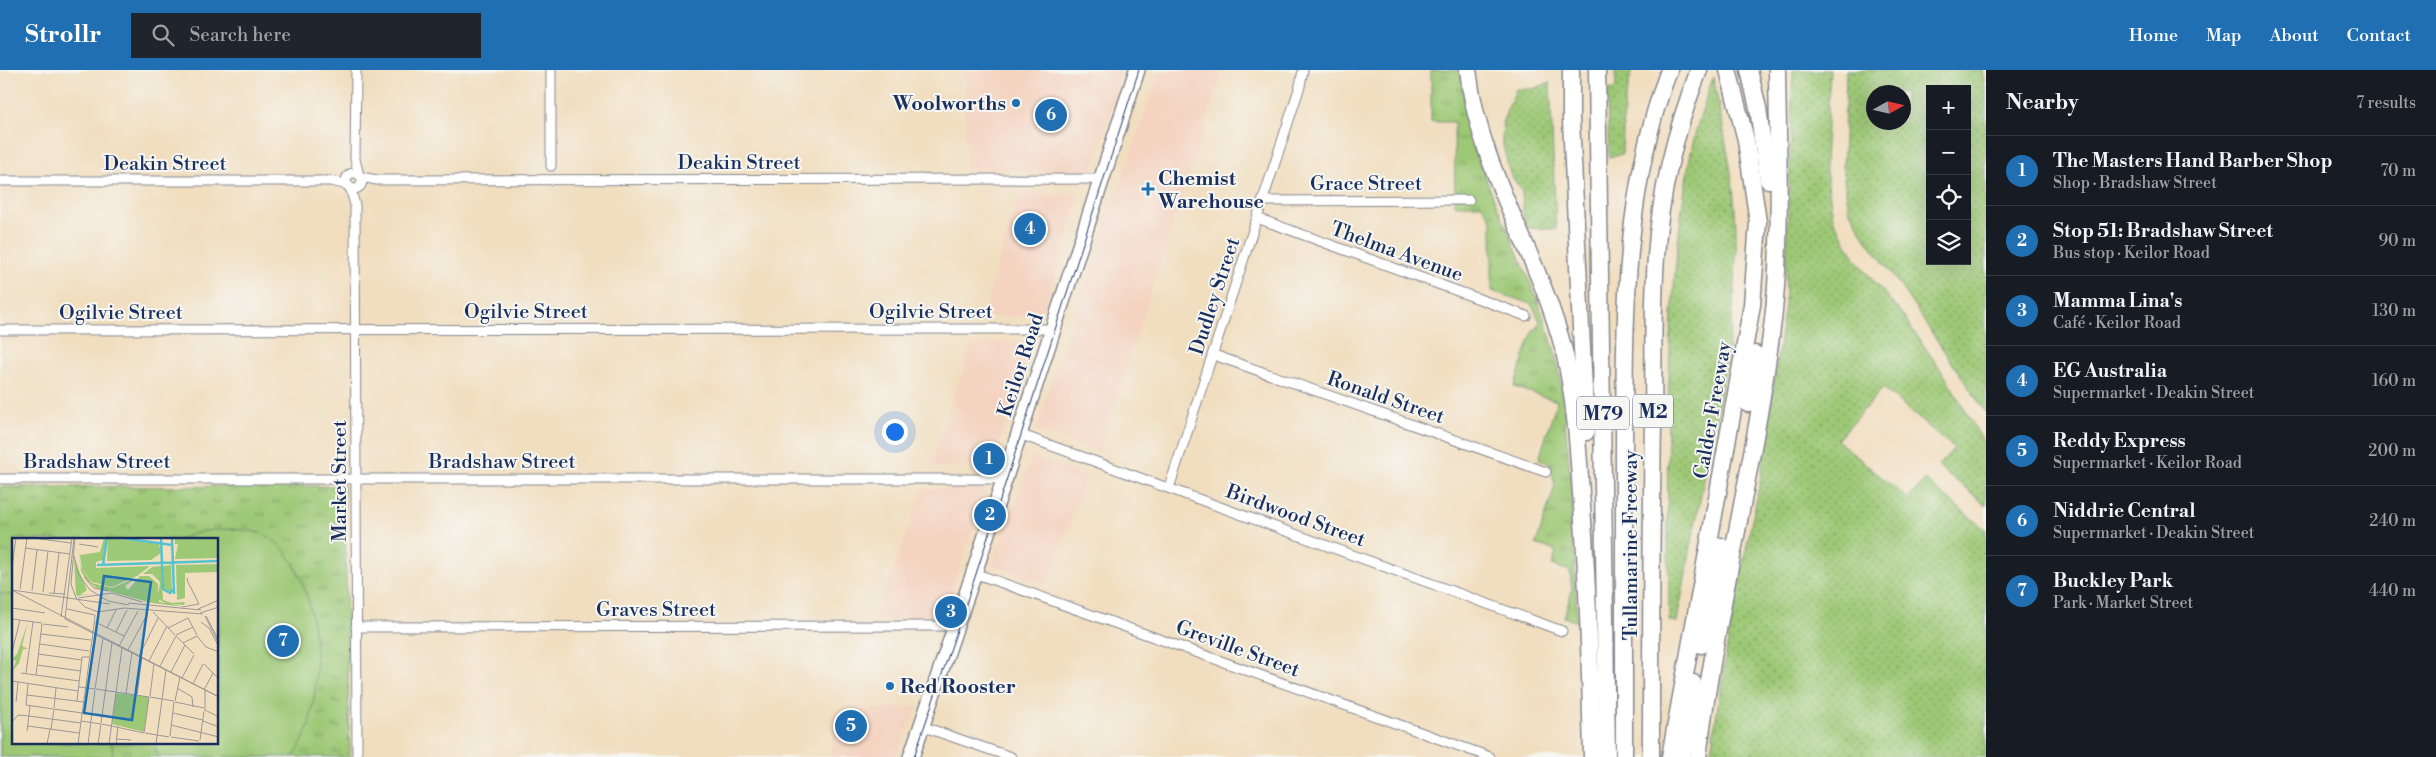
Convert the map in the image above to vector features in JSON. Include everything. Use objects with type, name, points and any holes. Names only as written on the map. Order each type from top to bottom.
[{"type":"highway","points":[[1468,70],[1477,122],[1488,158],[1544,290],[1564,351],[1576,430],[1586,554]]},
{"type":"highway","points":[[1571,70],[1576,234],[1585,392],[1586,554],[1592,757]]},
{"type":"highway","name":"M79","points":[[1597,70],[1607,757]]},
{"type":"highway","name":"Tullamarine Freeway","points":[[1624,757],[1626,285],[1638,179],[1651,126],[1669,70]]},
{"type":"highway","name":"Tullamarine Freeway","points":[[1651,757],[1651,512],[1656,255],[1662,209],[1673,155],[1688,100],[1699,70]]},
{"type":"highway","name":"Calder Freeway","points":[[1670,757],[1752,305],[1758,222],[1746,140],[1728,70]]},
{"type":"highway","points":[[1749,70],[1758,108],[1766,163],[1775,272]]},
{"type":"highway","points":[[1698,757],[1714,641],[1770,338],[1775,272],[1777,70]]},
{"type":"highway","points":[[1682,757],[1695,675],[1750,394],[1760,300],[1758,222]]},
{"type":"main road","name":"Keilor Road","points":[[911,757],[974,573],[1137,70]]},
{"type":"street","name":"Market Street","points":[[356,70],[354,181],[356,757]]},
{"type":"street","points":[[551,70],[551,166]]},
{"type":"street","name":"Dudley Street","points":[[1169,488],[1264,201],[1300,86],[1303,70]]},
{"type":"street","name":"Dudley Street","points":[[1300,86],[1308,70]]},
{"type":"street","name":"Deakin Street","points":[[0,181],[1102,178]]},
{"type":"street","name":"Grace Street","points":[[1264,201],[1469,200]]},
{"type":"street","name":"Thelma Avenue","points":[[1257,218],[1526,316]]},
{"type":"street","name":"Ogilvie Street","points":[[0,330],[1053,328]]},
{"type":"street","name":"Ronald Street","points":[[1214,355],[1546,472]]},
{"type":"street","name":"Birdwood Street","points":[[1019,434],[1562,631]]},
{"type":"street","name":"Bradshaw Street","points":[[0,479],[1004,479]]},
{"type":"street","name":"Greville Street","points":[[974,573],[1490,757]]},
{"type":"street","name":"Graves Street","points":[[356,627],[956,626]]},
{"type":"street","points":[[921,726],[1012,757]]},
{"type":"shaded area","points":[[965,70],[1124,70],[1092,171],[965,170]]},
{"type":"shaded area","points":[[1160,70],[1223,70],[1099,452],[1035,430]]},
{"type":"shaded area","points":[[1018,194],[1081,194],[1042,316],[983,317]]},
{"type":"shaded area","points":[[1033,341],[992,465],[931,467],[972,343]]},
{"type":"shaded area","points":[[1032,456],[1086,477],[1047,585],[992,565]]},
{"type":"shaded area","points":[[986,488],[943,619],[874,620],[923,489]]},
{"type":"shaded area","points":[[918,706],[896,757],[832,757],[834,712]]},
{"type":"green space","points":[[1431,70],[1461,70],[1466,110],[1475,148],[1488,185],[1535,294],[1549,332],[1562,389],[1570,473],[1577,622],[1564,617],[1572,591],[1570,571],[1552,565],[1556,551],[1536,544],[1555,486],[1550,463],[1539,459],[1557,401],[1514,387],[1533,330],[1537,329],[1540,321],[1531,304],[1492,291],[1492,221],[1482,205],[1455,205],[1454,122],[1431,122]]},
{"type":"green space","points":[[1615,70],[1632,70],[1624,105],[1622,154],[1609,157],[1607,91],[1616,87]]},
{"type":"green space","points":[[1793,70],[1830,70],[1825,163],[1833,219],[1857,261],[1900,312],[1946,377],[1985,445],[1986,505],[1938,466],[1954,448],[1883,388],[1837,440],[1908,499],[1925,480],[1986,530],[1986,757],[1710,757],[1731,622],[1760,482],[1785,304]]},
{"type":"green space","points":[[1846,70],[1982,70],[1986,93],[1986,413],[1892,274],[1866,239],[1849,210],[1843,173]]},
{"type":"green space","points":[[1713,77],[1728,154],[1735,211],[1736,260],[1734,291],[1728,351],[1718,411],[1677,622],[1669,621],[1668,447],[1671,330],[1681,215],[1690,157],[1697,127]]},
{"type":"green space","points":[[1550,82],[1556,229],[1527,228],[1524,225],[1522,191],[1510,174],[1502,141],[1503,120],[1516,89],[1533,89]]},
{"type":"green space","points":[[344,486],[350,757],[0,757],[0,487]]},
{"type":"green space","points":[[245,530],[265,535],[288,555],[301,580],[310,610],[315,643],[316,676],[312,708],[305,736],[293,757],[159,757],[154,744],[219,744],[219,538],[181,538],[204,531]]},
{"type":"green space","points":[[0,594],[12,595],[12,744],[112,744],[113,757],[0,757]]},
{"type":"tram line","points":[[914,757],[976,574],[1139,70]]},
{"type":"place","name":"Woolworths","points":[[1016,103]]},
{"type":"place","name":"Niddrie Central","points":[[1051,115]]},
{"type":"place","name":"Chemist Warehouse","points":[[1148,189]]},
{"type":"place","name":"EG Australia","points":[[1030,229]]},
{"type":"place","name":"The Masters Hand Barber Shop","points":[[989,459]]},
{"type":"place","name":"Stop 51: Bradshaw Street","points":[[990,515]]},
{"type":"place","name":"Mamma Lina's","points":[[951,612]]},
{"type":"place","name":"Buckley Park","points":[[283,641]]},
{"type":"place","name":"Red Rooster","points":[[890,686]]},
{"type":"place","name":"Reddy Express","points":[[851,726]]}]
